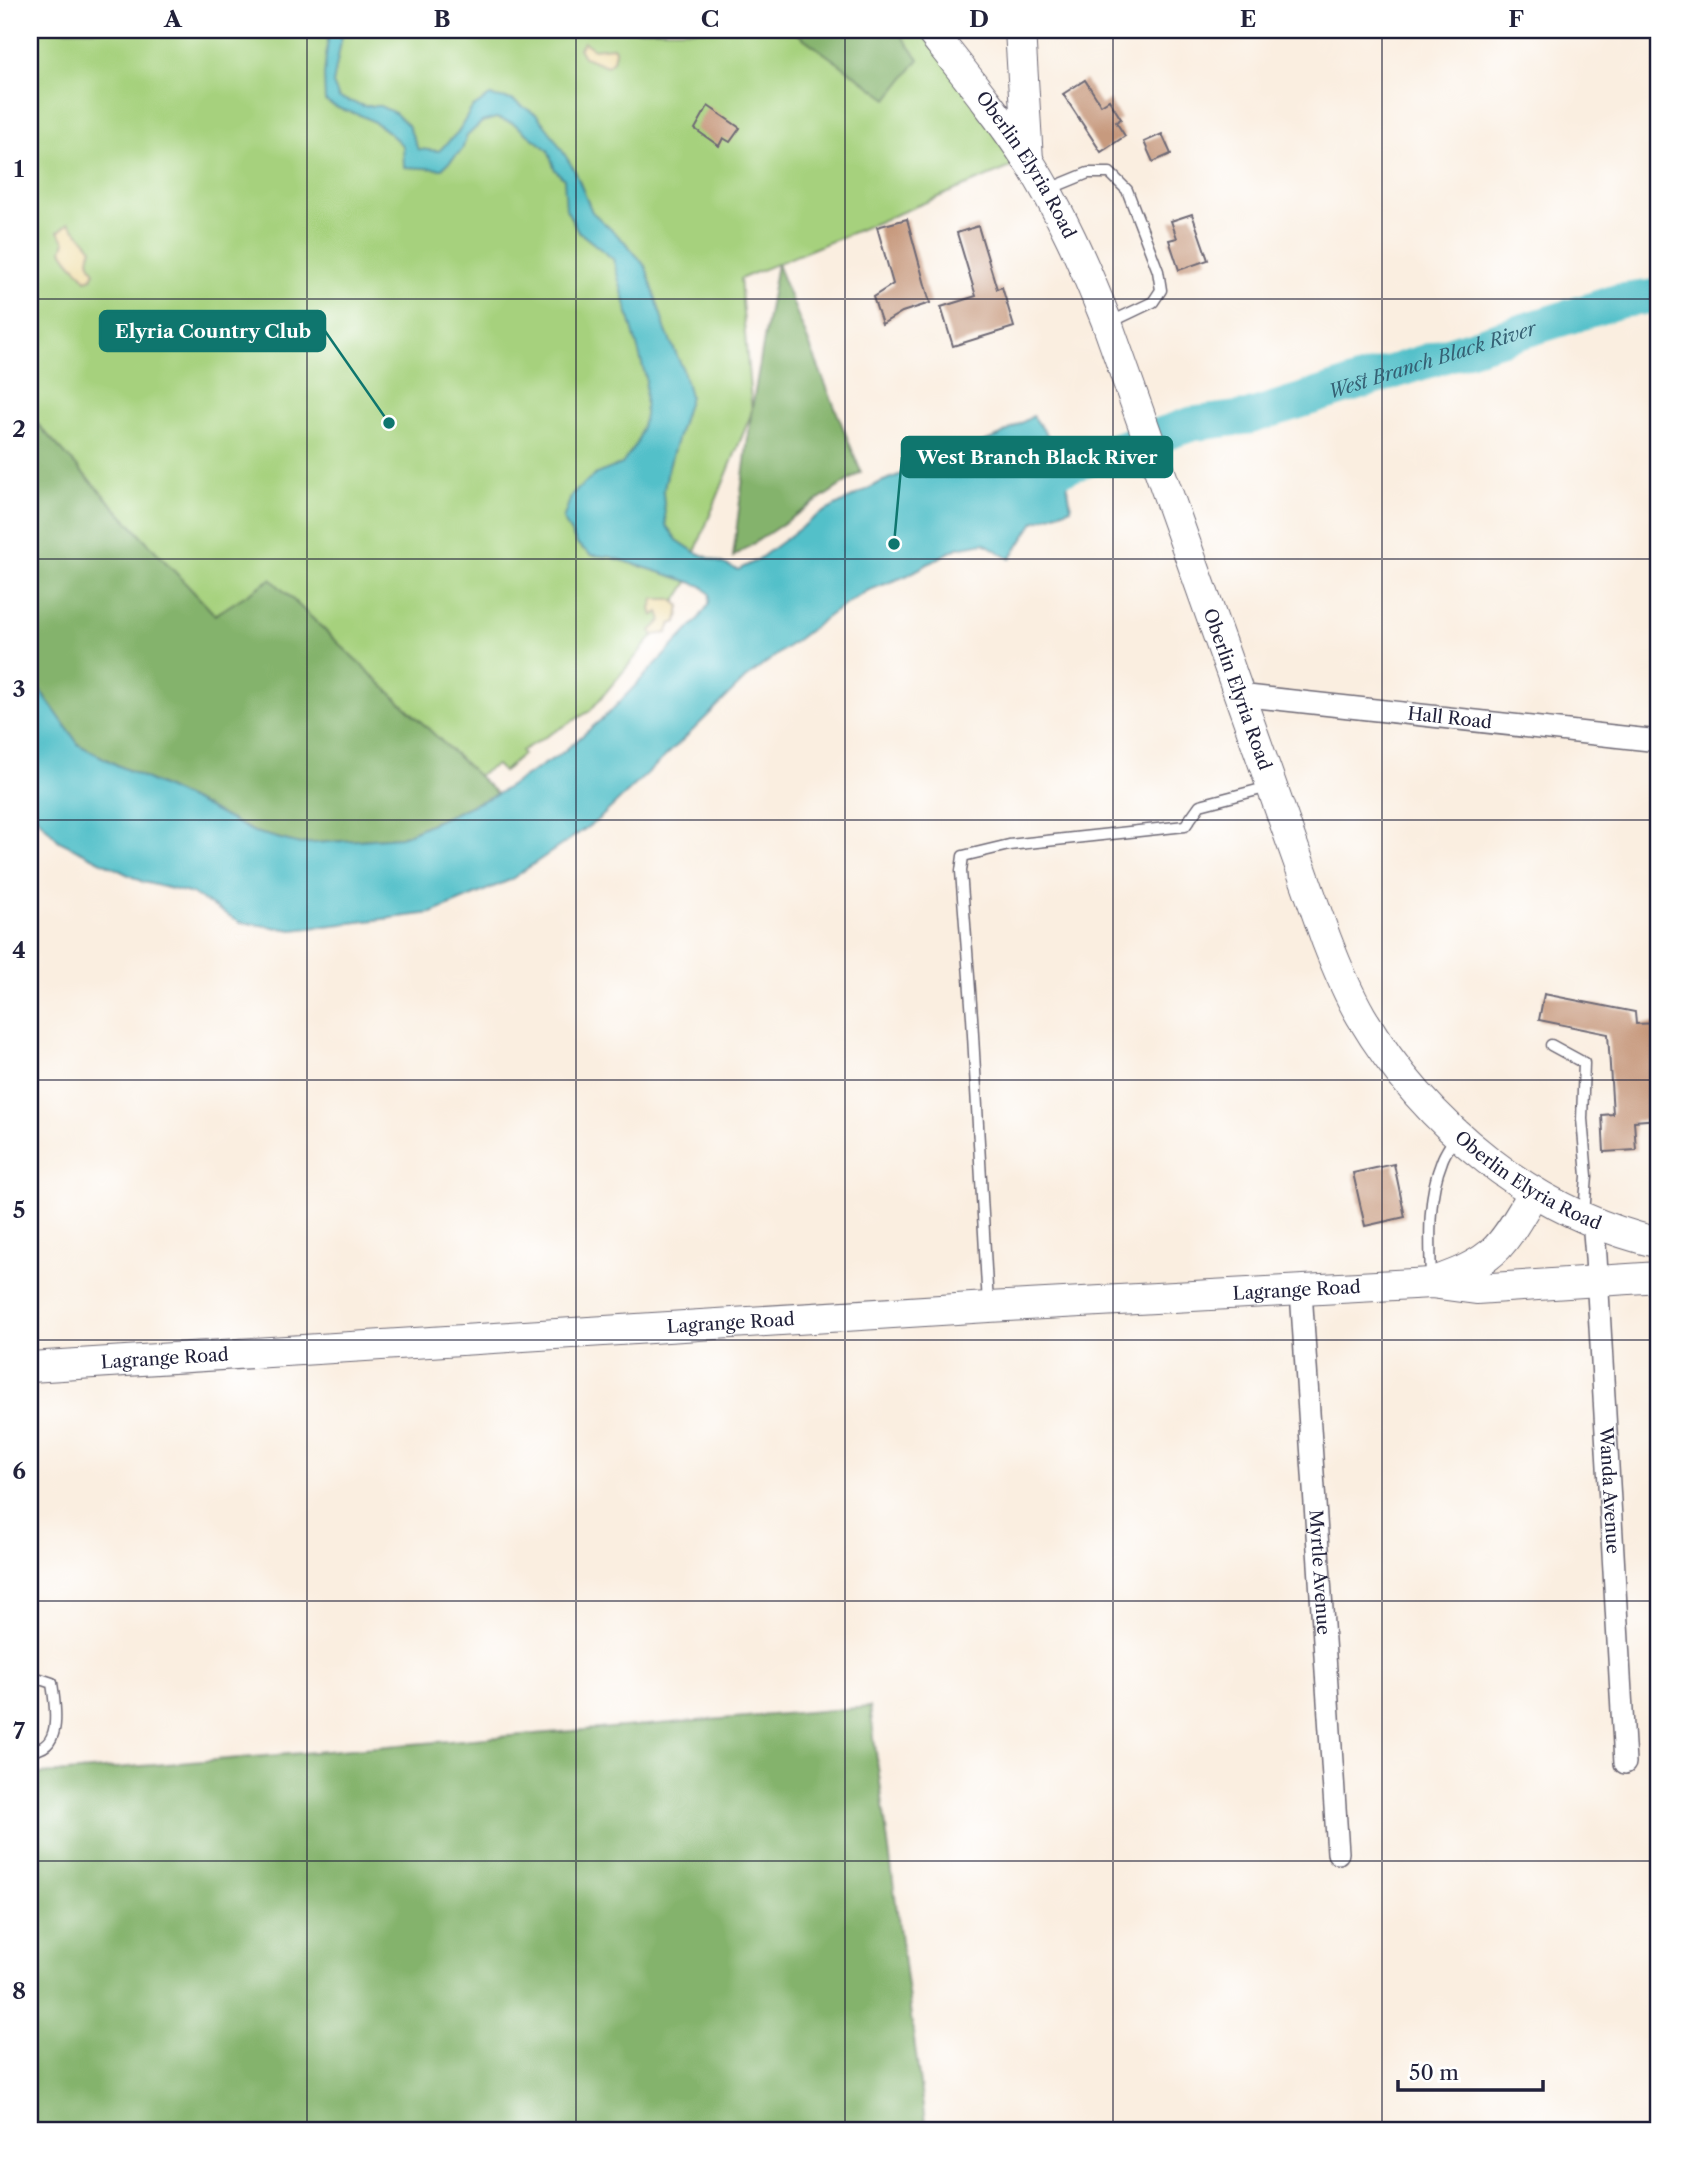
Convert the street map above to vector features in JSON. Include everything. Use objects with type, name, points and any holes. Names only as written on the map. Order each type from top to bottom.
[{"type":"main road","name":"Oberlin Elyria Road","points":[[930,30],[1028,160],[1081,257],[1326,939],[1341,978],[1360,1015],[1408,1084],[1457,1135],[1499,1169],[1534,1192],[1588,1219],[1654,1239]]},
{"type":"main road","points":[[1020,30],[1028,160]]},
{"type":"main road","name":"Lagrange Road","points":[[1431,1283],[1467,1269],[1492,1254],[1534,1192]]},
{"type":"main road","name":"Lagrange Road","points":[[30,1367],[989,1307],[1431,1283],[1476,1289],[1659,1278]]},
{"type":"street","name":"Hall Road","points":[[1240,695],[1659,741]]},
{"type":"street","name":"Wanda Avenue","points":[[1588,1219],[1597,1283],[1625,1763]]},
{"type":"street","name":"Myrtle Avenue","points":[[1301,1292],[1339,1853]]},
{"type":"lane","points":[[1046,191],[1088,173],[1110,173],[1127,190],[1158,271],[1160,290],[1153,302],[1107,324]]},
{"type":"lane","points":[[989,1307],[961,872],[963,856],[1009,845],[1185,826],[1200,805],[1272,786]]},
{"type":"lane","points":[[1551,1045],[1584,1063],[1582,1119],[1588,1219]]},
{"type":"lane","points":[[1431,1283],[1430,1225],[1435,1183],[1442,1159],[1457,1135]]},
{"type":"lane","points":[[30,1679],[52,1683],[56,1710],[54,1735],[46,1744],[36,1750],[30,1750]]},
{"type":"green space","points":[[30,30],[930,30],[1028,160],[740,279],[752,412],[695,552],[688,582],[654,635],[590,711],[521,751],[523,754],[503,772],[496,765],[414,812],[30,432]]},
{"type":"green space","points":[[792,30],[897,30],[919,59],[888,99]]},
{"type":"green space","points":[[777,264],[861,472],[733,557],[751,414]]},
{"type":"green space","points":[[30,416],[215,615],[271,579],[497,794],[401,837],[300,844],[254,832],[79,745],[30,676]]},
{"type":"green space","points":[[870,1707],[926,2130],[30,2130],[30,1775]]},
{"type":"sand","points":[[584,42],[594,49],[613,47],[615,50],[612,61],[607,66],[584,57],[579,48]]},
{"type":"sand","points":[[69,223],[92,249],[89,261],[95,272],[92,278],[86,280],[62,250],[65,242],[58,232]]},
{"type":"sand","points":[[654,599],[671,599],[680,606],[677,622],[671,624],[667,633],[654,635],[651,631],[662,620],[659,612],[653,616],[651,609]]},
{"type":"water","points":[[329,30],[343,30],[333,84],[339,98],[364,106],[380,106],[395,113],[408,125],[418,149],[439,151],[458,132],[472,108],[490,96],[512,100],[537,115],[575,171],[592,212],[627,244],[646,267],[690,396],[663,493],[666,525],[677,540],[695,552],[738,570],[756,561],[818,515],[881,482],[999,436],[1033,416],[1063,456],[1071,508],[1034,522],[1010,559],[984,543],[957,548],[906,576],[867,591],[831,614],[746,678],[598,820],[510,880],[432,913],[293,930],[239,922],[193,894],[143,882],[59,841],[30,810],[30,676],[79,745],[254,832],[300,844],[401,837],[497,794],[562,753],[610,712],[696,622],[709,604],[710,594],[702,586],[678,578],[611,557],[591,555],[577,544],[563,519],[572,494],[596,474],[622,464],[637,443],[645,416],[646,378],[613,259],[578,231],[566,209],[564,179],[555,170],[548,150],[513,123],[496,118],[482,122],[467,136],[462,150],[442,169],[404,167],[403,146],[389,133],[368,119],[325,101],[324,75]]},
{"type":"building","points":[[1085,80],[1101,105],[1109,100],[1121,119],[1116,122],[1125,136],[1101,152],[1063,94]]},
{"type":"building","points":[[708,106],[740,128],[730,142],[723,138],[719,146],[695,129]]},
{"type":"building","points":[[1162,134],[1171,154],[1153,162],[1144,142]]},
{"type":"building","points":[[1192,214],[1208,260],[1179,270],[1169,240],[1177,238],[1171,221]]},
{"type":"building","points":[[907,219],[930,303],[902,312],[882,324],[873,297],[893,284],[877,227]]},
{"type":"building","points":[[978,226],[997,289],[1002,287],[1014,327],[953,346],[941,307],[976,296],[957,233]]},
{"type":"building","points":[[1544,994],[1635,1012],[1636,1024],[1659,1023],[1659,1119],[1634,1121],[1636,1150],[1604,1152],[1602,1115],[1613,1114],[1608,1034],[1539,1020]]},
{"type":"building","points":[[1394,1164],[1405,1217],[1365,1226],[1353,1173]]},
{"type":"waterway","name":"West Branch Black River","points":[[1021,482],[1192,424],[1249,417],[1619,301],[1659,296]]},
{"type":"place","name":"Elyria Country Club","points":[[389,423]]},
{"type":"place","name":"West Branch Black River","points":[[894,544]]}]
